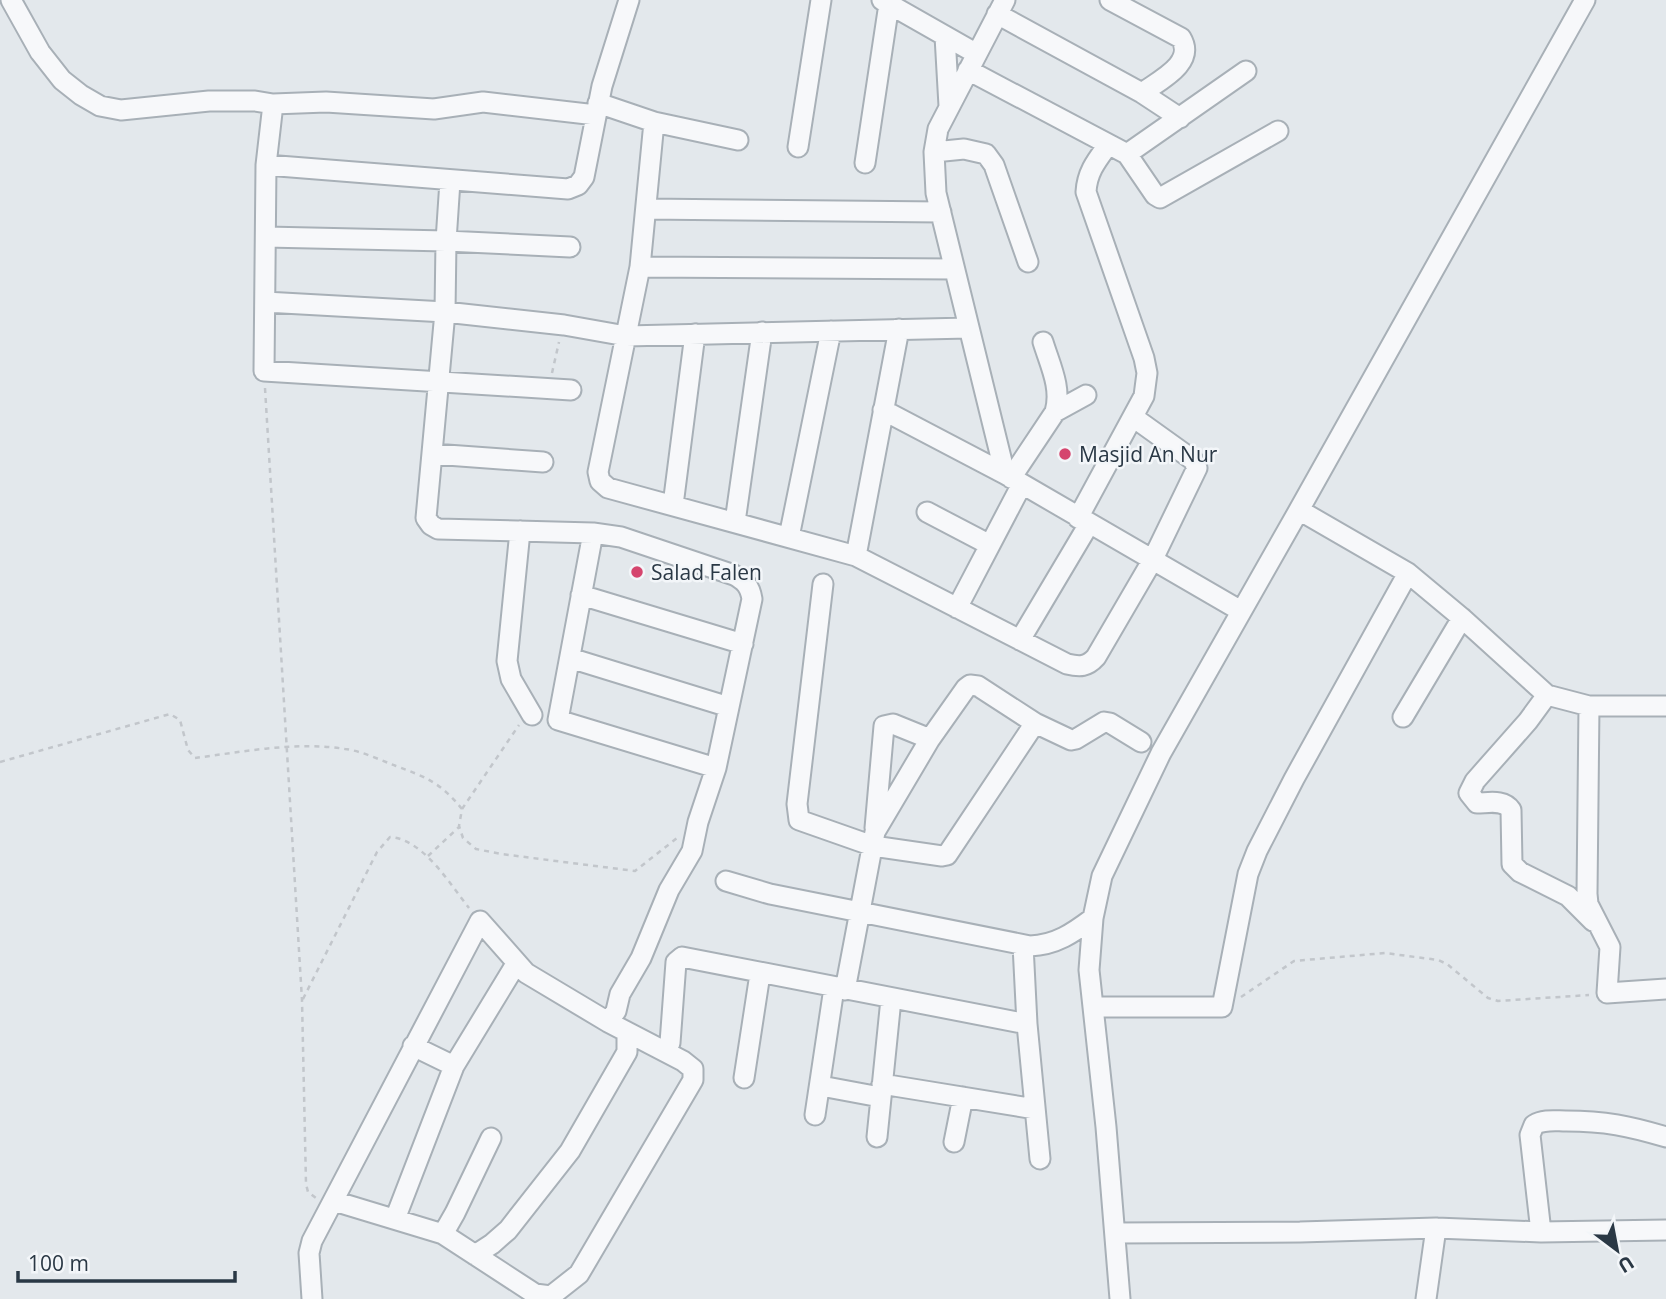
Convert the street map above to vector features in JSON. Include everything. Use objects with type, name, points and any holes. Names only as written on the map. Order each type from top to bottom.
[{"type":"street","points":[[12,0],[40,52],[62,80],[100,106],[121,110],[255,101],[273,104],[326,102],[434,109],[483,102],[597,109],[738,140]]},
{"type":"street","points":[[266,165],[568,189],[578,185],[584,177],[597,109],[629,0]]},
{"type":"street","points":[[798,147],[821,0]]},
{"type":"street","points":[[1110,0],[1181,38],[1185,45],[1186,52],[1180,65],[1142,93]]},
{"type":"street","points":[[1119,1299],[1116,1233],[1089,970],[1096,895],[1108,860],[1161,753],[1585,0]]},
{"type":"street","points":[[865,163],[886,2],[945,36],[973,62],[1127,155],[1154,195],[1160,198],[1278,131]]},
{"type":"street","points":[[1012,479],[968,328],[936,193],[934,152],[938,129],[1001,7],[1180,118]]},
{"type":"street","points":[[945,36],[949,107]]},
{"type":"street","points":[[1127,155],[1246,71]]},
{"type":"street","points":[[273,104],[266,165],[264,370],[571,390]]},
{"type":"street","points":[[654,122],[640,267],[598,472],[600,481],[608,488],[856,556],[1067,664],[1079,667],[1089,664],[1096,657],[1152,561],[1197,466],[1133,417]]},
{"type":"street","points":[[1020,640],[1084,521],[1144,396],[1147,373],[1144,358],[1086,192],[1086,179],[1108,145]]},
{"type":"street","points":[[934,152],[964,149],[986,154],[994,165],[1028,262]]},
{"type":"street","points":[[450,181],[445,312],[426,518],[431,525],[438,528],[593,533],[621,537],[734,575],[745,581],[751,589],[752,599],[716,768],[698,821],[692,851],[669,890],[637,966],[620,994],[615,1011],[608,1022]]},
{"type":"street","points":[[646,209],[941,212]]},
{"type":"street","points":[[266,237],[570,247]]},
{"type":"street","points":[[640,267],[954,270]]},
{"type":"street","points":[[265,302],[445,312],[626,336],[968,328]]},
{"type":"street","points":[[856,556],[899,329]]},
{"type":"street","points":[[789,537],[831,331]]},
{"type":"street","points":[[735,522],[762,332]]},
{"type":"street","points":[[673,505],[695,334]]},
{"type":"street","points":[[957,608],[990,545],[1012,479],[1055,412],[1059,400],[1043,342]]},
{"type":"street","points":[[1055,412],[1086,395]]},
{"type":"street","points":[[883,410],[1012,479],[1241,611]]},
{"type":"street","points":[[433,454],[543,462]]},
{"type":"street","points":[[1299,510],[1408,573],[1547,695],[1589,706],[1666,706]]},
{"type":"street","points":[[927,512],[990,545]]},
{"type":"street","points":[[520,531],[507,661],[511,680],[531,715]]},
{"type":"street","points":[[593,533],[558,720],[716,768]]},
{"type":"street","points":[[1093,1007],[1222,1007],[1248,874],[1257,851],[1408,573]]},
{"type":"street","points":[[823,584],[797,813],[799,820],[942,856],[947,855],[1035,723]]},
{"type":"street","points":[[582,595],[743,643]]},
{"type":"street","points":[[1403,717],[1462,618]]},
{"type":"street","points":[[570,658],[729,707]]},
{"type":"street","points":[[874,839],[930,740],[965,688],[970,685],[978,686],[1035,723],[1071,740],[1098,724],[1110,723],[1141,742]]},
{"type":"street","points":[[1547,695],[1528,721],[1475,781],[1469,793],[1476,803],[1503,803],[1509,806],[1512,864],[1516,869],[1568,896],[1602,929]]},
{"type":"street","points":[[1589,706],[1587,894],[1588,904],[1610,947],[1607,993],[1666,989]]},
{"type":"street","points":[[815,1115],[874,839],[884,726],[893,724],[930,740]]},
{"type":"street","points":[[726,881],[770,894],[1023,945],[1045,945],[1058,941],[1093,918]]},
{"type":"street","points":[[312,1299],[309,1253],[312,1241],[480,921],[526,973],[693,1069],[694,1080],[579,1274],[551,1296],[537,1297],[443,1234],[334,1201]]},
{"type":"street","points":[[1023,945],[1027,1024],[1040,1159]]},
{"type":"street","points":[[670,1043],[678,958],[685,957],[760,974],[1027,1024]]},
{"type":"street","points":[[395,1219],[454,1066],[516,964]]},
{"type":"street","points":[[744,1078],[760,974]]},
{"type":"street","points":[[877,1137],[891,999]]},
{"type":"street","points":[[475,1255],[508,1230],[570,1151],[627,1052],[627,1031]]},
{"type":"street","points":[[413,1046],[454,1066]]},
{"type":"street","points":[[821,1086],[962,1097],[1035,1109]]},
{"type":"street","points":[[954,1142],[962,1097]]},
{"type":"street","points":[[1541,1232],[1530,1135],[1534,1125],[1545,1121],[1598,1121],[1666,1137]]},
{"type":"street","points":[[443,1234],[491,1138]]},
{"type":"street","points":[[1116,1233],[1436,1228],[1541,1232],[1666,1230]]},
{"type":"street","points":[[1426,1299],[1436,1228]]},
{"type":"path","points":[[547,388],[564,326]]},
{"type":"path","points":[[264,370],[302,1000],[306,1184],[314,1198],[334,1201]]},
{"type":"path","points":[[0,762],[170,714],[180,720],[188,750],[195,758],[287,748],[348,749],[429,778],[443,787],[462,809]]},
{"type":"path","points":[[531,715],[516,729],[462,809],[459,827],[463,838],[476,849],[635,871],[677,838]]},
{"type":"path","points":[[428,856],[459,827]]},
{"type":"path","points":[[302,1000],[385,840],[390,836],[398,837],[428,856],[480,921]]},
{"type":"path","points":[[1222,1007],[1294,961],[1385,953],[1438,960],[1447,964],[1488,998],[1498,1001],[1607,993]]},
{"type":"place","name":"Masjid An Nur","points":[[1065,454]]},
{"type":"place","name":"Salad Falen","points":[[637,572]]}]
